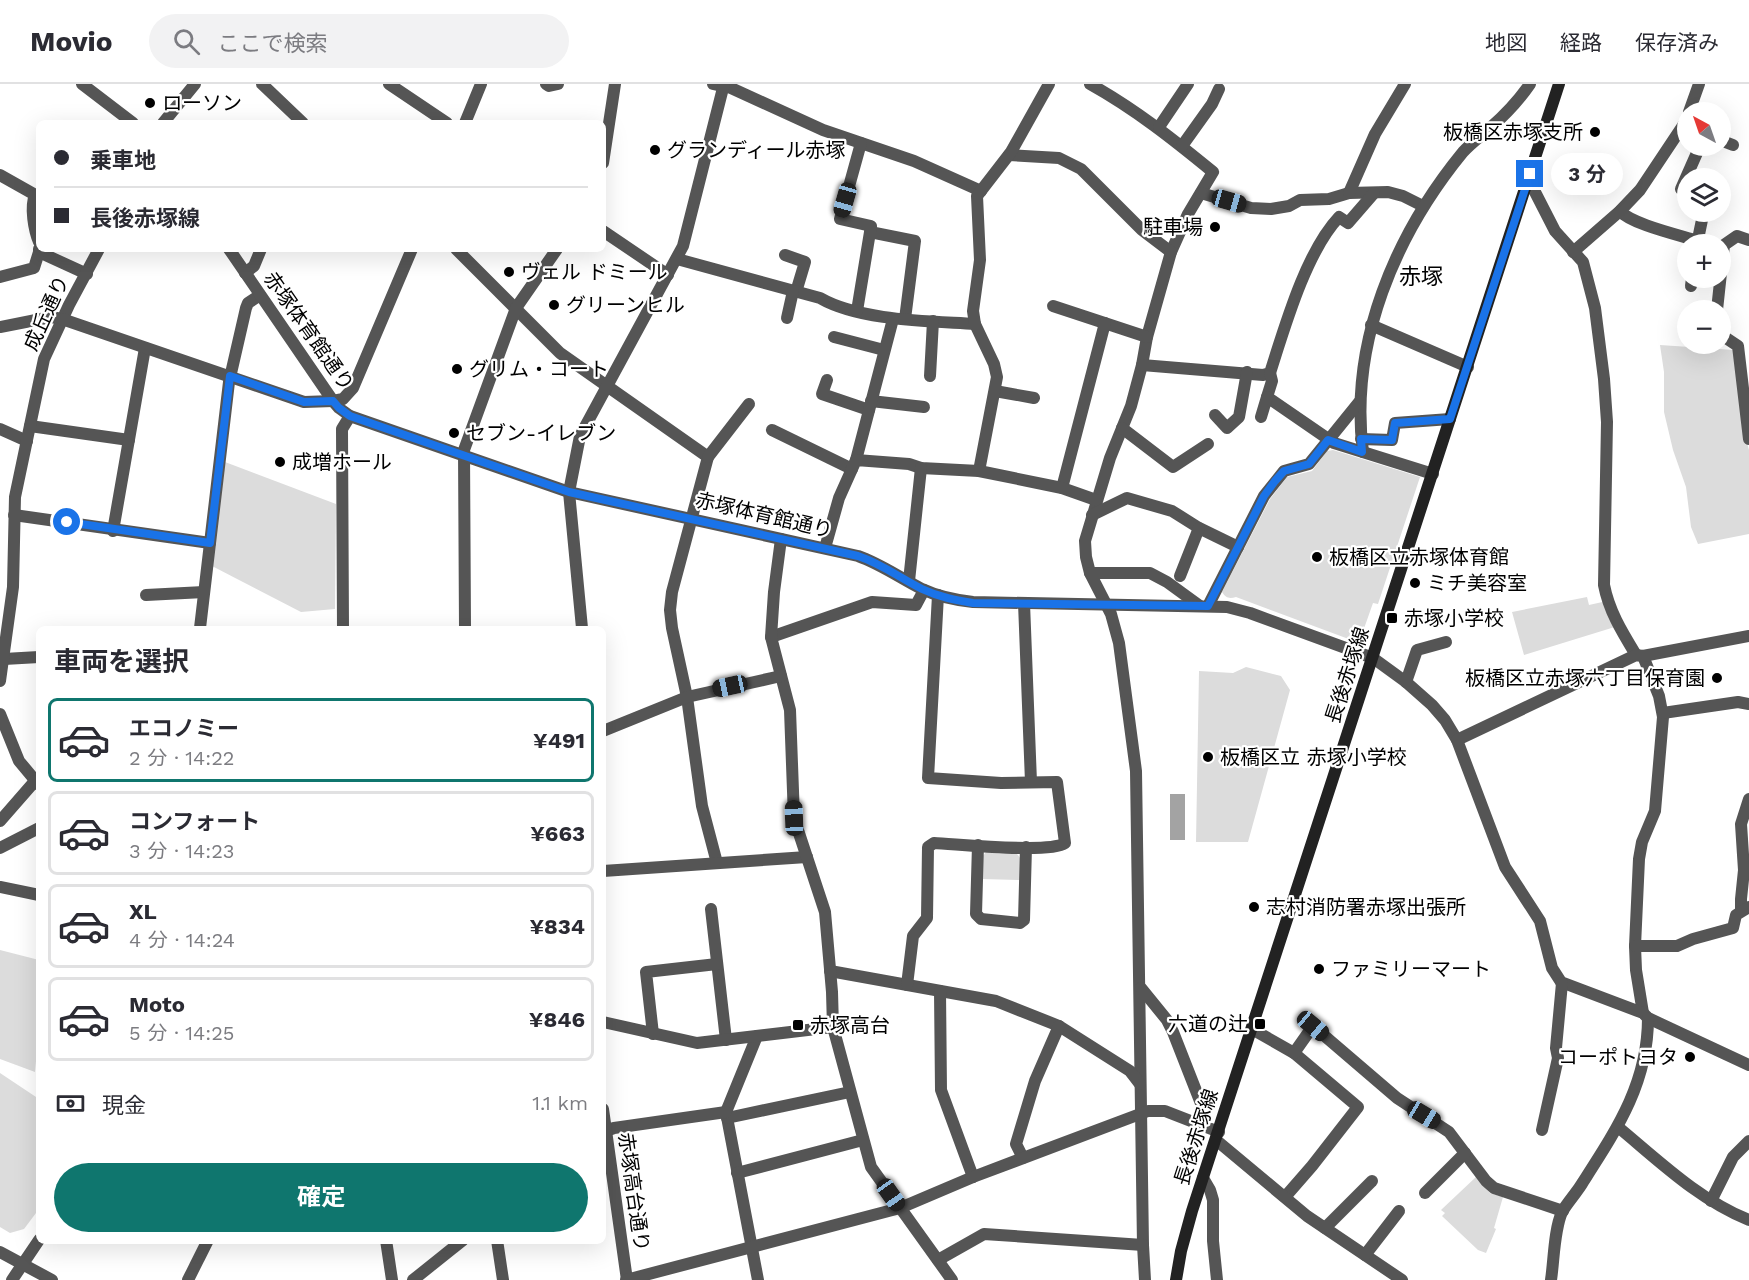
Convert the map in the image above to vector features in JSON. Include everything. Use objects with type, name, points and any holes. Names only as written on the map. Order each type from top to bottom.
[{"type":"main road","name":"長後赤塚線","points":[[1176,1280],[1184,1237],[1559,84]]},
{"type":"street","points":[[82,84],[129,120]]},
{"type":"street","points":[[165,120],[195,84]]},
{"type":"street","points":[[262,84],[296,120]]},
{"type":"street","points":[[389,84],[443,120]]},
{"type":"street","points":[[466,120],[481,84]]},
{"type":"street","points":[[546,84],[558,84]]},
{"type":"street","points":[[606,143],[615,84]]},
{"type":"street","points":[[979,471],[997,377],[994,364],[975,324],[973,311],[980,260],[977,196],[1009,155],[1049,84]]},
{"type":"street","points":[[1090,84],[1159,127],[1213,172],[1188,214],[1171,252],[1147,337],[1131,406],[1096,500],[1085,542],[1090,573],[1111,614],[1119,643],[1136,771],[1145,1280]]},
{"type":"street","points":[[1159,127],[1188,84]]},
{"type":"street","points":[[1349,193],[1375,134],[1405,84]]},
{"type":"street","points":[[1362,446],[1360,401],[1371,325],[1407,234],[1423,206],[1464,150],[1510,108],[1530,84]]},
{"type":"street","points":[[1693,102],[1699,84]]},
{"type":"street","points":[[582,626],[569,492],[581,433],[677,260],[720,85],[823,130],[914,161],[981,190]]},
{"type":"street","points":[[1182,146],[1212,104],[1219,89]]},
{"type":"street","points":[[1573,252],[1620,211],[1640,190],[1677,137]]},
{"type":"street","points":[[857,310],[871,226],[840,219],[861,143]]},
{"type":"street","points":[[1009,155],[1059,158],[1081,169],[1142,230],[1171,252]]},
{"type":"street","points":[[0,175],[36,195]]},
{"type":"street","points":[[1526,186],[1534,189],[1555,231],[1583,262],[1595,308],[1604,379],[1608,452],[1603,540],[1604,585],[1607,601],[1618,626],[1640,656],[1659,696],[1662,712],[1655,811],[1642,842],[1639,859],[1635,946],[1636,970],[1646,1015],[1647,1049],[1643,1068],[1618,1127],[1563,1211],[1558,1227],[1551,1280]]},
{"type":"street","points":[[1261,417],[1272,381],[1270,373],[1282,334],[1311,259],[1327,230],[1339,217],[1348,223],[1374,192]]},
{"type":"street","points":[[1201,193],[1251,208],[1270,209],[1289,206],[1300,200],[1329,199],[1349,193],[1374,192],[1403,196],[1423,206]]},
{"type":"street","points":[[36,198],[33,206],[36,235]]},
{"type":"street","points":[[1620,211],[1624,216],[1635,221],[1677,235]]},
{"type":"street","points":[[825,548],[839,498],[854,464],[884,350],[899,319],[915,241],[870,232]]},
{"type":"street","points":[[606,233],[668,275]]},
{"type":"street","points":[[1718,300],[1724,245],[1737,236],[1749,240]]},
{"type":"street","points":[[0,277],[34,268],[38,252]]},
{"type":"street","points":[[46,252],[87,274]]},
{"type":"street","name":"成丘通り","points":[[0,681],[13,587],[15,497],[44,359],[62,319],[98,252]]},
{"type":"street","name":"赤塚体育館通り","points":[[231,252],[339,408],[350,416],[462,456],[569,492],[825,548],[869,560],[938,596],[973,603],[1227,607],[1250,612],[1373,658],[1406,681],[1445,720],[1458,741],[1505,867],[1540,921],[1552,968],[1562,983]]},
{"type":"street","points":[[245,273],[254,266],[260,252]]},
{"type":"street","points":[[0,327],[51,317],[62,319],[304,402],[344,399],[353,388],[411,252]]},
{"type":"street","points":[[459,252],[560,353],[708,457]]},
{"type":"street","points":[[465,626],[462,456],[516,308],[555,252]]},
{"type":"street","points":[[785,255],[805,262],[787,318]]},
{"type":"street","points":[[677,260],[820,298],[832,305],[899,319],[975,324]]},
{"type":"street","points":[[200,626],[230,376],[246,308],[248,303],[260,295]]},
{"type":"street","points":[[1053,306],[1147,337]]},
{"type":"street","points":[[930,376],[933,321]]},
{"type":"street","points":[[1062,488],[1105,323]]},
{"type":"street","points":[[1371,325],[1468,367]]},
{"type":"street","points":[[834,337],[884,350]]},
{"type":"street","points":[[1731,341],[1738,346],[1749,439]]},
{"type":"street","points":[[113,531],[145,348]]},
{"type":"street","points":[[1142,365],[1263,375],[1270,373]]},
{"type":"street","points":[[1215,415],[1227,428],[1239,417],[1247,372]]},
{"type":"street","points":[[827,380],[822,394],[870,406],[924,406]]},
{"type":"street","points":[[995,391],[1034,398]]},
{"type":"street","points":[[1267,397],[1328,440],[1362,446],[1433,474]]},
{"type":"street","points":[[1090,573],[1150,573],[1173,579],[1204,606],[1238,548],[1264,496],[1284,471],[1309,464],[1360,401]]},
{"type":"street","points":[[717,863],[702,806],[687,697],[670,610],[672,592],[708,457],[749,404]]},
{"type":"street","points":[[344,626],[342,429],[350,416]]},
{"type":"street","points":[[1362,446],[1392,440],[1395,423],[1450,419]]},
{"type":"street","points":[[30,426],[129,440]]},
{"type":"street","points":[[1122,428],[1173,467],[1208,444]]},
{"type":"street","points":[[0,429],[27,441]]},
{"type":"street","points":[[772,430],[854,464],[909,464],[921,468],[979,471],[1062,488],[1096,500]]},
{"type":"street","points":[[909,581],[921,468]]},
{"type":"street","points":[[1092,515],[1126,498],[1173,511],[1199,528],[1238,548]]},
{"type":"street","points":[[14,515],[21,514],[113,531],[210,543]]},
{"type":"street","points":[[1173,579],[1199,528]]},
{"type":"street","points":[[781,539],[771,637],[790,710],[794,818],[825,912],[832,1027],[871,1167],[952,1280]]},
{"type":"street","points":[[771,637],[823,617],[872,603],[916,604],[924,590]]},
{"type":"street","points":[[146,595],[204,592]]},
{"type":"street","points":[[907,985],[913,936],[927,918],[928,847],[934,843],[1026,848],[1060,846],[1065,843],[1057,782],[1001,783],[928,778],[938,596]]},
{"type":"street","points":[[1024,603],[1031,782]]},
{"type":"street","points":[[1458,741],[1640,656],[1749,636]]},
{"type":"street","points":[[1406,681],[1417,650],[1446,642]]},
{"type":"street","points":[[4,659],[36,657]]},
{"type":"street","points":[[606,730],[687,697],[781,676]]},
{"type":"street","points":[[1662,712],[1738,702],[1749,704]]},
{"type":"street","points":[[0,715],[18,761],[36,782]]},
{"type":"street","points":[[0,821],[36,784]]},
{"type":"street","points":[[1635,946],[1677,946],[1693,939],[1734,928],[1736,915],[1745,909],[1741,899],[1744,870],[1741,824],[1749,799]]},
{"type":"street","points":[[0,848],[36,830]]},
{"type":"street","points":[[978,845],[976,914],[981,919],[1020,923],[1024,920],[1026,848]]},
{"type":"street","points":[[606,871],[807,857]]},
{"type":"street","points":[[0,887],[36,895]]},
{"type":"street","points":[[711,909],[726,1040]]},
{"type":"street","points":[[653,1034],[646,972],[717,964]]},
{"type":"street","points":[[830,971],[996,1000],[1059,1026],[1130,1071],[1140,1084]]},
{"type":"street","points":[[1542,1130],[1558,1058],[1556,1048],[1562,983],[1646,1015],[1749,1065]]},
{"type":"street","points":[[1141,987],[1167,1020],[1173,1032],[1202,1106],[1202,1125]]},
{"type":"street","points":[[940,991],[941,1089],[973,1178]]},
{"type":"street","points":[[606,1023],[693,1043],[832,1027]]},
{"type":"street","points":[[1023,1158],[1016,1144],[1035,1081],[1059,1026]]},
{"type":"street","points":[[1294,1053],[1313,1026],[1397,1098],[1449,1132],[1494,1188],[1563,1211]]},
{"type":"street","points":[[1252,1029],[1294,1053],[1358,1107],[1285,1197]]},
{"type":"street","points":[[757,1036],[727,1115],[758,1280]]},
{"type":"street","points":[[606,1131],[727,1115],[850,1092]]},
{"type":"street","points":[[627,1280],[900,1208],[1023,1158],[1141,1114],[1160,1110],[1202,1125],[1285,1197],[1402,1280]]},
{"type":"street","points":[[1618,1127],[1711,1201],[1749,1220]]},
{"type":"street","points":[[737,1173],[863,1140]]},
{"type":"street","points":[[1711,1201],[1733,1157],[1749,1141]]},
{"type":"street","name":"赤塚高台通り","points":[[606,1144],[627,1280]]},
{"type":"street","points":[[1425,1193],[1465,1153]]},
{"type":"street","points":[[1203,1178],[1213,1200],[1213,1241],[1217,1280]]},
{"type":"street","points":[[1325,1227],[1372,1181]]},
{"type":"street","points":[[1365,1255],[1399,1211]]},
{"type":"street","points":[[938,1260],[984,1234],[1143,1245]]},
{"type":"street","points":[[12,1280],[36,1244]]},
{"type":"street","points":[[188,1280],[206,1244]]},
{"type":"street","points":[[387,1244],[392,1280]]},
{"type":"street","points":[[413,1280],[459,1244]]},
{"type":"street","points":[[498,1244],[503,1280]]},
{"type":"street","points":[[0,1252],[52,1280]]},
{"type":"shaded area","points":[[1660,345],[1677,346],[1677,354],[1731,354],[1731,350],[1734,350],[1749,450],[1749,534],[1698,544],[1691,527],[1686,487],[1673,450],[1664,412],[1664,372]]},
{"type":"shaded area","name":"板橋区立赤塚体育館","points":[[1333,450],[1420,477],[1378,604],[1373,603],[1361,637],[1354,641],[1236,597],[1228,598],[1222,592],[1270,499],[1287,477],[1312,471],[1327,451]]},
{"type":"shaded area","points":[[225,462],[336,504],[335,609],[301,612],[212,566]]},
{"type":"shaded area","points":[[1587,597],[1589,605],[1607,601],[1618,626],[1524,655],[1512,612]]},
{"type":"shaded area","points":[[1246,667],[1281,676],[1290,690],[1248,842],[1196,842],[1199,671],[1233,673]]},
{"type":"shaded area","points":[[1170,794],[1185,794],[1185,840],[1170,840]]},
{"type":"shaded area","points":[[986,852],[1017,854],[1021,859],[1020,880],[982,879],[983,856]]},
{"type":"shaded area","points":[[0,950],[36,959],[35,1072],[0,1059]]},
{"type":"shaded area","points":[[0,1073],[36,1097],[36,1213],[24,1229],[10,1233],[0,1227]]},
{"type":"shaded area","points":[[1476,1177],[1490,1193],[1503,1197],[1494,1228],[1496,1229],[1486,1253],[1478,1250],[1442,1216],[1445,1213],[1441,1210]]},
{"type":"place","name":"ローソン","points":[[150,103]]},
{"type":"place","name":"板橋区赤塚支所","points":[[1595,132]]},
{"type":"place","name":"グランディール赤塚","points":[[655,150]]},
{"type":"place","name":"駐車場","points":[[1215,227]]},
{"type":"place","name":"ヴェル ドミール","points":[[509,272]]},
{"type":"place","name":"グリーンヒル","points":[[554,305]]},
{"type":"place","name":"グリム・コート","points":[[457,369]]},
{"type":"place","name":"セブン-イレブン","points":[[454,433]]},
{"type":"place","name":"成増ホール","points":[[280,462]]},
{"type":"place","name":"板橋区立赤塚体育館","points":[[1317,557]]},
{"type":"place","name":"ミチ美容室","points":[[1415,583]]},
{"type":"place","name":"赤塚小学校","points":[[1392,618]]},
{"type":"place","name":"板橋区立赤塚六丁目保育園","points":[[1717,678]]},
{"type":"place","name":"板橋区立 赤塚小学校","points":[[1208,757]]},
{"type":"place","name":"志村消防署赤塚出張所","points":[[1254,907]]},
{"type":"place","name":"ファミリーマート","points":[[1319,969]]},
{"type":"place","name":"六道の辻","points":[[1260,1024]]},
{"type":"place","name":"赤塚高台","points":[[798,1025]]},
{"type":"place","name":"コーポトヨタ","points":[[1690,1057]]},
{"type":"district","name":"赤塚","points":[[1421,276]]},
{"type":"route","points":[[67,522],[113,531],[210,543],[230,376],[304,402],[333,401],[350,416],[569,492],[858,556],[924,590],[954,600],[973,603],[1208,606],[1264,496],[1284,471],[1309,464],[1328,440],[1362,452],[1361,439],[1392,440],[1395,423],[1450,419],[1530,174]]}]
